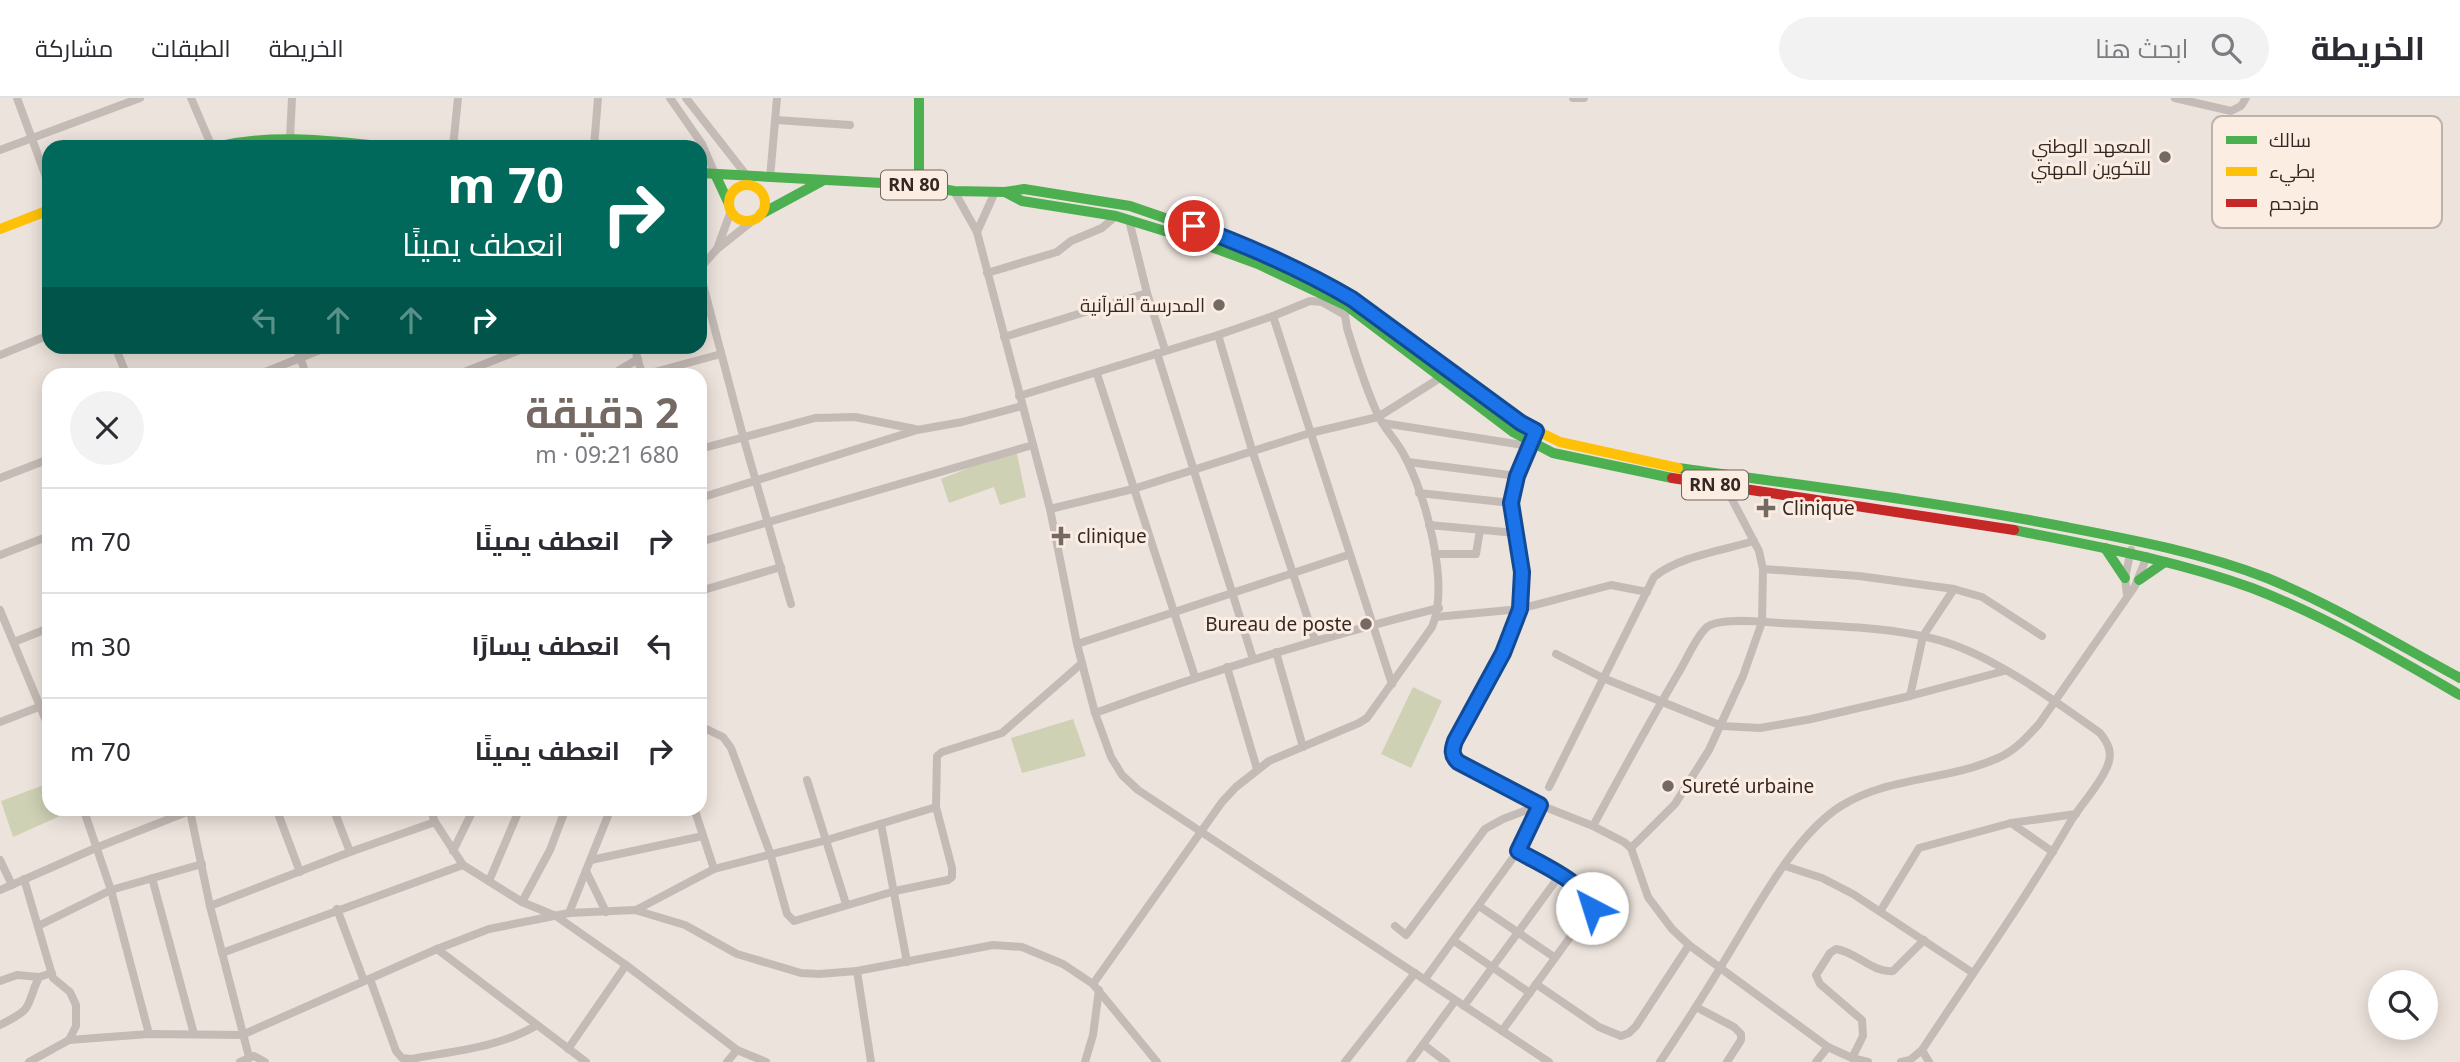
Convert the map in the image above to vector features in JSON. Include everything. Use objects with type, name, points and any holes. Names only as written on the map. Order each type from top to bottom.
[{"type":"main road","points":[[919,98],[919,185]]},
{"type":"main road","points":[[237,140],[312,140]]},
{"type":"main road","name":"RN 80","points":[[707,173],[919,185],[954,191],[1000,192],[1024,189],[1111,201],[1220,236],[1290,265],[1352,299],[1521,423],[1560,442],[1661,465],[2010,516],[2134,540],[2223,563],[2268,579],[2384,636],[2460,678]]},
{"type":"main road","points":[[715,174],[730,207],[739,219],[751,221],[823,181]]},
{"type":"main road","points":[[730,207],[730,197],[747,176],[760,191],[764,203],[758,216]]},
{"type":"main road","points":[[737,188],[749,185],[755,187]]},
{"type":"main road","name":"RN 80","points":[[1000,192],[1022,201],[1116,216],[1216,249],[1306,285],[1346,310],[1530,444],[1570,458],[1656,476],[2008,529],[2131,553],[2207,573],[2265,594],[2356,635],[2460,695]]},
{"type":"main road","points":[[0,229],[42,213]]},
{"type":"main road","points":[[1216,249],[1220,236]]},
{"type":"main road","points":[[2105,548],[2125,578]]},
{"type":"main road","points":[[2139,580],[2165,562]]},
{"type":"street","points":[[17,98],[42,167]]},
{"type":"street","points":[[0,150],[140,98]]},
{"type":"street","points":[[191,98],[211,140]]},
{"type":"street","points":[[290,138],[292,98]]},
{"type":"street","points":[[454,140],[458,98]]},
{"type":"street","points":[[595,140],[598,98]]},
{"type":"street","points":[[670,98],[699,140]]},
{"type":"street","points":[[686,98],[747,176]]},
{"type":"street","points":[[770,178],[777,98]]},
{"type":"street","points":[[1573,98],[1584,98]]},
{"type":"street","points":[[2175,98],[2231,111],[2241,106],[2246,98]]},
{"type":"street","points":[[776,120],[850,125]]},
{"type":"street","points":[[707,143],[720,141]]},
{"type":"street","points":[[707,156],[715,174]]},
{"type":"street","points":[[954,191],[977,232],[1050,509],[1077,643],[1095,713],[1104,741],[1122,775],[1138,790],[1549,1062]]},
{"type":"street","points":[[977,232],[1000,192]]},
{"type":"street","points":[[717,249],[730,207]]},
{"type":"street","points":[[707,261],[717,249],[758,216]]},
{"type":"street","points":[[987,274],[1057,253],[1071,241],[1102,228],[1116,216]]},
{"type":"street","points":[[1129,220],[1192,469],[1253,659]]},
{"type":"street","points":[[1004,337],[1147,293]]},
{"type":"street","points":[[707,298],[791,604]]},
{"type":"street","points":[[1019,396],[1219,335],[1314,300],[1346,310],[1353,346],[1381,420],[1408,462],[1419,493],[1436,554],[1439,576],[1439,608],[1432,627],[1378,705],[1359,723],[1256,769],[1222,802],[1096,987],[1093,1035],[1085,1062]]},
{"type":"street","points":[[1273,316],[1392,684]]},
{"type":"street","points":[[1219,335],[1252,450],[1315,640]]},
{"type":"street","points":[[0,355],[42,338]]},
{"type":"street","points":[[299,354],[304,368]]},
{"type":"street","points":[[275,368],[310,354]]},
{"type":"street","points":[[473,368],[509,354]]},
{"type":"street","points":[[637,354],[642,368]]},
{"type":"street","points":[[669,368],[721,355]]},
{"type":"street","points":[[623,368],[638,359]]},
{"type":"street","points":[[1097,374],[1195,677]]},
{"type":"street","points":[[1381,420],[1440,378]]},
{"type":"street","points":[[707,496],[917,430],[962,422],[1022,406]]},
{"type":"street","points":[[707,447],[800,420],[855,417],[917,430]]},
{"type":"street","points":[[1050,509],[1133,488],[1310,433],[1381,420],[1530,444]]},
{"type":"street","points":[[1536,431],[1517,476],[1511,503],[1522,572],[1520,609],[1503,653],[1455,741],[1453,757],[1540,805],[1593,826],[1624,842],[1631,848],[1648,897],[1672,929],[1689,945],[1828,1047],[1868,1062]]},
{"type":"street","points":[[707,540],[1033,445]]},
{"type":"street","points":[[0,478],[42,461]]},
{"type":"street","points":[[1408,462],[1517,476]]},
{"type":"street","points":[[1631,848],[1675,804],[1722,726],[1762,622],[1763,569],[1754,541],[1725,486]]},
{"type":"street","points":[[1419,493],[1511,503]]},
{"type":"street","points":[[1429,525],[1516,533]]},
{"type":"street","points":[[1436,554],[1476,554],[1480,530]]},
{"type":"street","points":[[0,555],[42,539]]},
{"type":"street","points":[[2127,595],[2125,578],[2134,540]]},
{"type":"street","points":[[1549,787],[1654,577],[1663,569],[1754,541]]},
{"type":"street","points":[[1660,1062],[1785,866],[1813,829],[1839,807],[1861,795],[1899,782],[1973,767],[2000,758],[2022,742],[2055,702],[2139,580],[2150,544]]},
{"type":"street","points":[[1077,643],[1349,555]]},
{"type":"street","points":[[707,589],[781,567]]},
{"type":"street","points":[[1763,569],[1860,576],[1954,589],[1982,597],[2042,636]]},
{"type":"street","points":[[1436,617],[1520,609],[1611,585],[1647,592]]},
{"type":"street","points":[[1910,696],[1923,636],[1954,589]]},
{"type":"street","points":[[1095,713],[1195,677],[1315,640],[1439,608]]},
{"type":"street","points":[[0,610],[42,711]]},
{"type":"street","points":[[1593,826],[1660,703],[1707,627],[1726,622],[1846,626],[1923,636],[1954,645],[2004,671],[2100,733],[2108,744],[2110,754],[2107,768],[1922,1050],[1910,1060],[1901,1062]]},
{"type":"street","points":[[14,642],[42,631]]},
{"type":"street","points":[[1276,652],[1303,747]]},
{"type":"street","points":[[1556,654],[1660,703],[1722,726],[1760,728],[1910,696],[2004,671]]},
{"type":"street","points":[[707,729],[723,737],[731,748],[770,853],[789,919],[799,920],[846,904],[948,880],[952,868],[936,807],[937,756],[942,752],[1002,733],[1082,663]]},
{"type":"street","points":[[1227,667],[1256,769]]},
{"type":"street","points":[[0,722],[40,706]]},
{"type":"street","points":[[807,780],[846,904]]},
{"type":"street","points":[[1424,979],[1518,851],[1540,805]]},
{"type":"street","points":[[1395,926],[1406,935],[1485,829],[1540,805]]},
{"type":"street","points":[[635,910],[714,869],[827,840],[936,807]]},
{"type":"street","points":[[1881,910],[1919,848],[2011,823],[2076,814]]},
{"type":"street","points":[[86,816],[111,890],[149,1034]]},
{"type":"street","points":[[0,890],[178,816]]},
{"type":"street","points":[[194,816],[210,906],[248,1057]]},
{"type":"street","points":[[279,816],[300,872]]},
{"type":"street","points":[[336,816],[350,852]]},
{"type":"street","points":[[433,816],[463,865],[523,902],[556,916],[626,965],[737,1050],[766,1062]]},
{"type":"street","points":[[453,851],[470,816]]},
{"type":"street","points":[[489,881],[517,816]]},
{"type":"street","points":[[523,902],[550,850],[563,816]]},
{"type":"street","points":[[569,914],[608,816]]},
{"type":"street","points":[[697,816],[714,869]]},
{"type":"street","points":[[210,906],[435,822]]},
{"type":"street","points":[[2011,823],[2053,852]]},
{"type":"street","points":[[881,824],[907,962]]},
{"type":"street","points":[[590,860],[703,836]]},
{"type":"street","points":[[1502,1031],[1592,908],[1587,895],[1560,875],[1518,851]]},
{"type":"street","points":[[0,860],[12,884]]},
{"type":"street","points":[[38,926],[111,890],[202,864]]},
{"type":"street","points":[[222,953],[463,865]]},
{"type":"street","points":[[1785,866],[1837,885],[1881,910],[1973,973]]},
{"type":"street","points":[[586,871],[606,912]]},
{"type":"street","points":[[1464,1006],[1560,875]]},
{"type":"street","points":[[152,878],[194,1034]]},
{"type":"street","points":[[24,879],[55,981],[70,992],[76,1005],[76,1026],[69,1040]]},
{"type":"street","points":[[1479,906],[1554,957]]},
{"type":"street","points":[[337,909],[398,1055],[407,1060],[485,1046],[513,1038],[537,1026]]},
{"type":"street","points":[[29,1062],[69,1040],[149,1034],[242,1035],[437,949],[489,929],[569,914],[635,910],[672,920],[737,954],[790,970],[819,974],[857,971],[993,945],[1012,945],[1047,957],[1096,987],[1157,1062]]},
{"type":"street","points":[[1852,1058],[1863,1036],[1862,1020],[1820,984],[1816,975],[1819,969],[1836,949],[1850,953],[1882,972],[1893,971],[1924,940]]},
{"type":"street","points":[[1454,941],[1530,993]]},
{"type":"street","points":[[1536,984],[1599,1027],[1621,1036],[1636,1026],[1689,945]]},
{"type":"street","points":[[437,949],[586,1062]]},
{"type":"street","points":[[568,1049],[626,965]]},
{"type":"street","points":[[857,971],[871,1062]]},
{"type":"street","points":[[0,981],[17,975],[39,978],[52,973]]},
{"type":"street","points":[[1345,1062],[1415,973]]},
{"type":"street","points":[[0,1025],[22,1014],[29,1007],[39,978]]},
{"type":"street","points":[[1410,1062],[1455,1001]]},
{"type":"street","points":[[1696,1007],[1734,1027],[1741,1034],[1738,1045],[1727,1062]]},
{"type":"street","points":[[1424,1045],[1446,1062]]},
{"type":"street","points":[[1816,1062],[1828,1047]]},
{"type":"street","points":[[727,1062],[737,1050]]},
{"type":"street","points":[[1922,1050],[1929,1062]]},
{"type":"street","points":[[240,1062],[248,1057],[260,1058],[265,1062]]},
{"type":"green space","points":[[1016,449],[1026,497],[1000,505],[994,487],[949,503],[941,479]]},
{"type":"green space","points":[[1413,687],[1442,701],[1411,768],[1381,754]]},
{"type":"green space","points":[[1073,719],[1086,756],[1022,773],[1011,738]]},
{"type":"green space","points":[[42,786],[42,816],[60,816],[13,837],[1,801]]},
{"type":"traffic: fast","points":[[919,98],[919,185]]},
{"type":"traffic: fast","points":[[259,140],[302,140]]},
{"type":"traffic: fast","points":[[707,173],[919,185],[954,191],[1005,192],[1024,189],[1130,206],[1249,247],[1290,265],[1352,299],[1399,334]]},
{"type":"traffic: fast","points":[[715,174],[729,204]]},
{"type":"traffic: fast","points":[[761,214],[822,181]]},
{"type":"traffic: fast","points":[[1005,192],[1022,201],[1116,216],[1258,264],[1347,306],[1513,432],[1553,453],[1672,478]]},
{"type":"traffic: fast","points":[[1678,468],[2018,518],[2193,554],[2243,569],[2292,589],[2460,678]]},
{"type":"traffic: fast","points":[[2014,530],[2164,562],[2252,588],[2332,624],[2460,695]]},
{"type":"traffic: fast","points":[[2105,548],[2125,578]]},
{"type":"traffic: fast","points":[[2139,580],[2165,562]]},
{"type":"traffic: slow","points":[[747,185],[760,190],[765,203],[760,216],[747,221],[734,216],[729,203],[734,190],[747,185]]},
{"type":"traffic: slow","points":[[0,229],[42,213]]},
{"type":"traffic: slow","points":[[1399,334],[1521,423],[1560,442],[1678,468]]},
{"type":"traffic: jam","points":[[1672,478],[2014,530]]},
{"type":"place","name":"المعهد الوطني للتكوين المهني","points":[[2165,157]]},
{"type":"place","name":"المدرسة القرآنية","points":[[1219,305]]},
{"type":"place","name":"Clinique","points":[[1766,508]]},
{"type":"place","name":"clinique","points":[[1061,536]]},
{"type":"place","name":"Bureau de poste","points":[[1366,624]]},
{"type":"place","name":"Sureté urbaine","points":[[1668,786]]},
{"type":"route","points":[[1194,226],[1290,265],[1352,299],[1521,423],[1536,431],[1517,476],[1511,503],[1522,572],[1520,609],[1503,653],[1452,749],[1453,757],[1458,762],[1540,805],[1518,851],[1576,885],[1587,895],[1592,908]]}]
